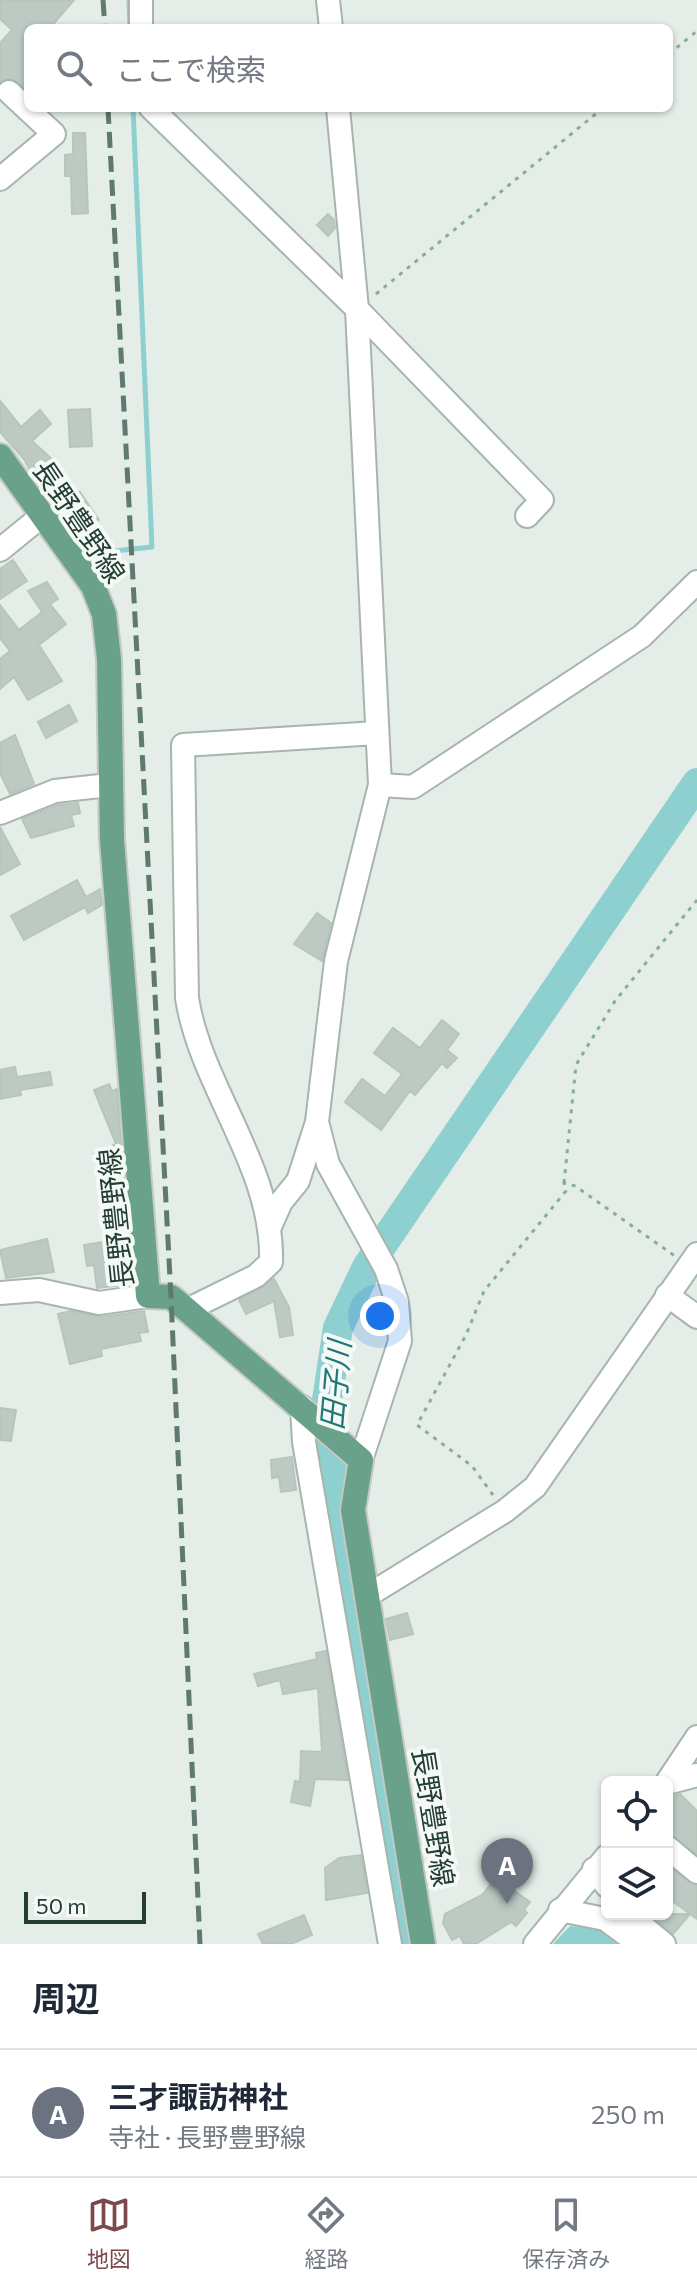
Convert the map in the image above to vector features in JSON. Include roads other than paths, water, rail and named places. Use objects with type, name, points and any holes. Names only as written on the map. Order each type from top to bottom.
[{"type":"main road","name":"長野豊野線","points":[[0,456],[93,586],[104,614],[109,659],[109,785],[148,1296],[171,1297],[361,1460],[353,1510],[423,1944]]},
{"type":"street","points":[[141,0],[141,24]]},
{"type":"street","points":[[328,0],[331,24]]},
{"type":"street","points":[[9,92],[24,106]]},
{"type":"street","points":[[0,179],[54,134],[30,112]]},
{"type":"street","points":[[155,112],[357,309],[542,500],[527,516]]},
{"type":"street","points":[[269,1229],[281,1202],[298,1181],[317,1122],[336,961],[380,785],[357,309],[338,112]]},
{"type":"street","points":[[0,550],[43,515]]},
{"type":"street","points":[[380,785],[413,787],[642,636],[697,582]]},
{"type":"street","points":[[187,1310],[256,1276],[271,1262],[269,1229],[232,1115],[191,1025],[187,998],[183,745],[377,733]]},
{"type":"street","points":[[0,813],[55,791],[109,785]]},
{"type":"street","points":[[317,1122],[328,1164],[386,1269],[397,1302],[400,1341],[361,1460]]},
{"type":"street","points":[[367,1596],[505,1511],[535,1487],[693,1260]]},
{"type":"street","points":[[0,1293],[39,1290],[99,1303],[148,1296]]},
{"type":"street","points":[[667,1295],[697,1317]]},
{"type":"street","points":[[306,1411],[304,1442],[374,1830],[390,1944]]},
{"type":"street","points":[[672,1776],[697,1737]]},
{"type":"street","points":[[673,1781],[697,1775]]},
{"type":"street","points":[[374,1830],[403,1825]]},
{"type":"street","points":[[668,1848],[697,1872]]},
{"type":"street","points":[[535,1944],[560,1910],[601,1873]]},
{"type":"street","points":[[560,1910],[605,1919],[639,1944]]},
{"type":"street","points":[[635,1920],[664,1944]]},
{"type":"water","points":[[570,1926],[614,1930],[631,1944],[553,1944]]},
{"type":"waterway","points":[[129,0],[130,24]]},
{"type":"waterway","points":[[103,585],[105,552],[152,547],[133,112]]},
{"type":"waterway","name":"田子川","points":[[412,1938],[386,1828],[331,1466],[327,1400],[338,1328],[367,1267],[697,783]]},
{"type":"railway","points":[[103,0],[105,24]]},
{"type":"railway","points":[[108,112],[171,1297],[200,1944]]},
{"type":"place","name":"三才諏訪神社","points":[[507,1904]]}]
